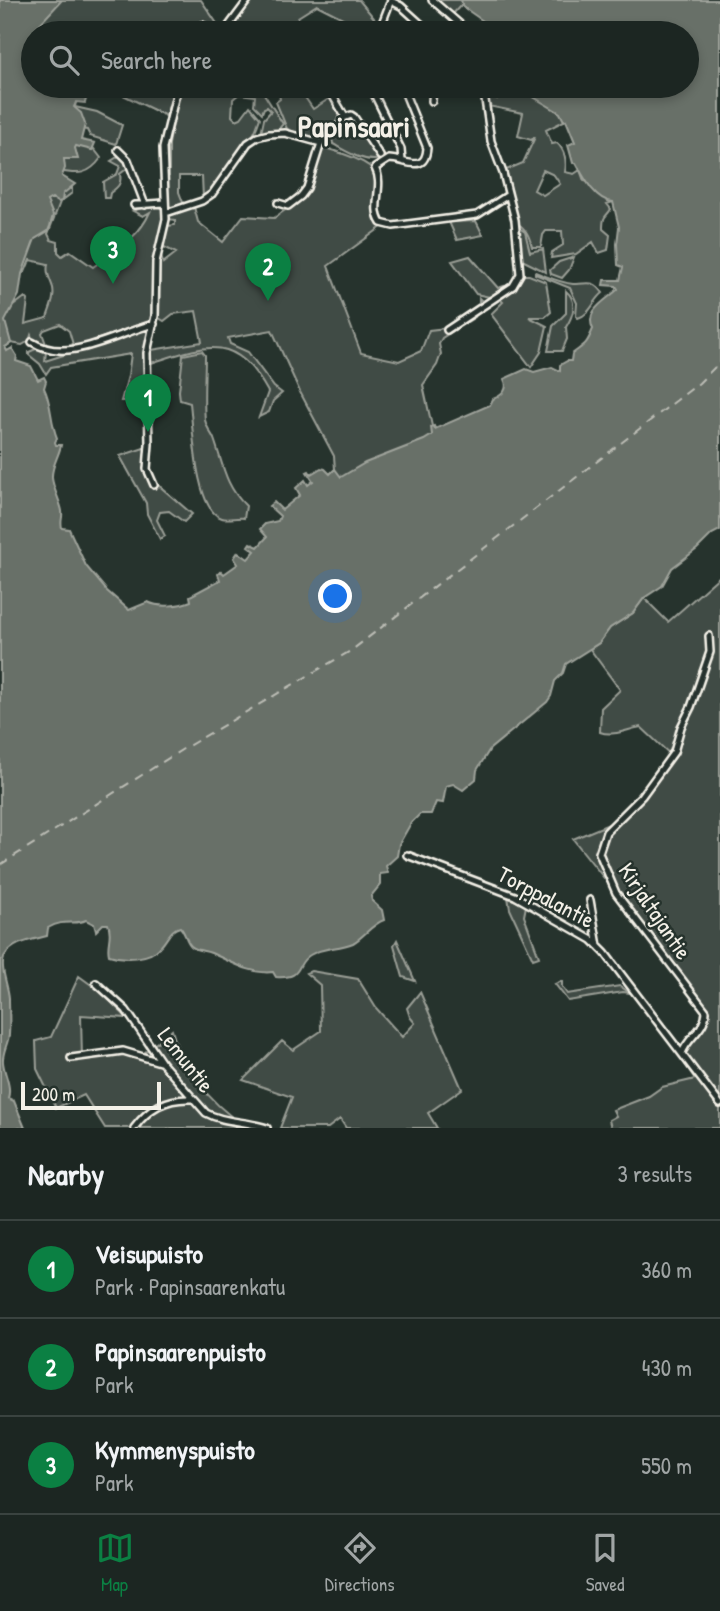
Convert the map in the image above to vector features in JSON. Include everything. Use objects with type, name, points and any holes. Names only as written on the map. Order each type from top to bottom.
[{"type":"street","points":[[231,21],[248,0]]},
{"type":"street","points":[[432,0],[456,21]]},
{"type":"street","points":[[383,21],[391,1],[418,21]]},
{"type":"street","points":[[154,485],[148,471],[147,358],[154,324],[156,261],[164,234],[166,213],[163,148],[175,98]]},
{"type":"street","points":[[336,98],[343,110],[344,118]]},
{"type":"street","points":[[376,98],[401,149],[402,161]]},
{"type":"street","points":[[407,98],[427,152],[424,160],[414,165],[389,159],[375,169],[380,185],[376,213],[381,223],[388,226],[477,215],[508,195]]},
{"type":"street","points":[[447,330],[513,286],[519,278],[517,239],[502,170],[491,141],[485,98]]},
{"type":"street","points":[[278,203],[288,206],[304,193],[323,142],[344,118],[351,115],[355,117],[380,156]]},
{"type":"street","points":[[166,213],[202,201],[212,194],[248,143],[257,137],[285,134],[323,142]]},
{"type":"street","points":[[118,150],[128,160],[145,205]]},
{"type":"street","points":[[134,205],[164,204]]},
{"type":"street","points":[[32,342],[55,351],[70,351],[154,324]]},
{"type":"street","name":"Kirjaltajantie","points":[[682,1053],[685,1045],[702,1026],[706,1011],[621,900],[599,853],[606,832],[642,796],[674,752],[710,652],[709,636]]},
{"type":"street","name":"Torppalantie","points":[[407,855],[514,895],[598,946],[720,1104]]},
{"type":"street","points":[[590,900],[598,946]]},
{"type":"street","name":"Lemuntie","points":[[96,982],[126,1010],[162,1063],[191,1099],[213,1117],[267,1128]]},
{"type":"street","points":[[71,1058],[123,1051],[162,1063]]},
{"type":"street","points":[[134,1128],[152,1108],[167,1102],[191,1099]]},
{"type":"shaded area","points":[[0,0],[62,0],[43,21],[21,21],[21,98],[84,98],[85,103],[76,102],[74,107],[81,113],[85,124],[81,140],[95,143],[92,150],[76,146],[78,159],[64,159],[62,176],[75,184],[63,194],[62,201],[58,202],[52,198],[47,201],[53,215],[50,226],[33,244],[22,274],[19,295],[5,321],[11,343],[5,347],[7,351],[12,348],[17,356],[16,361],[31,366],[38,380],[44,377],[46,381],[44,388],[57,438],[55,442],[56,445],[61,445],[52,478],[62,511],[62,528],[69,529],[86,566],[107,591],[129,610],[148,602],[169,606],[191,601],[190,596],[220,580],[218,574],[221,571],[224,574],[238,564],[234,558],[238,552],[248,559],[255,551],[248,546],[250,543],[258,547],[267,537],[260,529],[265,524],[278,521],[280,516],[269,506],[274,502],[282,510],[300,495],[296,488],[305,480],[308,485],[313,481],[307,472],[311,474],[321,468],[330,474],[335,469],[341,477],[365,463],[424,440],[432,435],[431,427],[434,426],[435,429],[490,405],[493,399],[504,391],[504,379],[526,369],[534,372],[552,367],[560,371],[560,365],[571,361],[572,354],[589,339],[593,329],[591,322],[594,311],[618,289],[616,286],[603,285],[604,280],[620,280],[623,267],[618,265],[619,227],[613,202],[595,193],[576,163],[573,163],[568,145],[575,142],[566,120],[564,121],[560,113],[535,98],[699,98],[699,21],[483,21],[463,7],[461,0],[720,0],[720,530],[672,568],[662,586],[644,598],[633,613],[610,628],[599,643],[566,664],[563,673],[555,681],[547,702],[490,749],[477,770],[476,779],[463,790],[453,784],[446,786],[443,803],[436,802],[431,814],[420,814],[411,823],[399,844],[397,856],[386,866],[388,873],[380,874],[380,885],[371,896],[372,901],[382,910],[384,920],[353,943],[315,952],[305,959],[295,973],[285,977],[276,977],[273,972],[249,969],[195,949],[189,944],[180,927],[171,932],[156,951],[136,958],[109,955],[108,924],[103,924],[96,931],[94,924],[86,920],[54,925],[48,928],[47,936],[23,942],[12,948],[3,962],[9,998],[9,1035],[3,1062],[8,1098],[14,1101],[25,1128],[0,1128]]},
{"type":"shaded area","points":[[51,0],[201,0],[215,21],[33,21]]},
{"type":"shaded area","points":[[251,0],[359,0],[376,21],[348,21],[317,5],[298,17],[298,21],[234,21]]},
{"type":"shaded area","points":[[435,0],[468,0],[466,10],[461,5],[452,15]]},
{"type":"shaded area","points":[[129,98],[171,98],[166,116]]},
{"type":"shaded area","points":[[177,98],[234,98],[232,116],[236,120],[241,118],[250,106],[260,118],[244,151],[229,172],[203,198],[202,176],[179,176],[179,192],[184,205],[172,208],[167,204],[171,122]]},
{"type":"shaded area","points":[[255,98],[267,98],[283,124],[277,131],[261,133],[264,119],[271,111],[267,107],[262,113],[254,105]]},
{"type":"shaded area","points":[[306,98],[313,109],[332,98],[341,115],[340,119],[326,133],[315,138],[300,135],[287,129],[276,102],[280,99]]},
{"type":"shaded area","points":[[487,98],[559,98],[564,101],[564,121],[546,130],[552,144],[557,143],[564,153],[565,172],[574,174],[580,170],[584,181],[596,184],[613,202],[607,204],[611,209],[603,224],[603,229],[610,235],[608,250],[599,253],[593,242],[576,254],[551,258],[552,252],[563,245],[562,231],[546,231],[541,247],[532,247],[527,233],[517,223],[506,170],[523,163],[535,137],[531,140],[518,136],[523,113],[488,106]],"holes":[[[543,170],[554,175],[560,184],[543,195],[534,190]]]},
{"type":"shaded area","points":[[76,102],[75,107],[97,112],[122,125],[116,144],[90,136],[87,130],[75,128],[41,105]]},
{"type":"shaded area","points":[[353,118],[381,159],[369,160],[333,144],[332,138]]},
{"type":"shaded area","points":[[58,136],[94,149],[101,158],[87,171],[59,171]]},
{"type":"shaded area","points":[[323,147],[369,166],[377,180],[375,212],[377,220],[383,226],[328,266],[361,353],[399,361],[421,351],[429,330],[446,328],[479,307],[479,298],[484,303],[473,315],[476,314],[475,317],[442,338],[437,365],[423,385],[435,440],[347,492],[330,474],[335,469],[334,456],[300,392],[272,330],[228,338],[230,344],[248,352],[274,387],[282,393],[273,401],[269,412],[259,417],[268,392],[244,360],[231,352],[218,348],[203,348],[151,363],[150,471],[156,483],[192,514],[184,522],[169,511],[160,512],[157,520],[165,536],[160,539],[147,514],[146,503],[120,456],[147,447],[146,401],[121,401],[131,354],[51,367],[46,374],[29,352],[38,348],[46,351],[45,361],[150,327],[145,351],[202,342],[196,311],[173,314],[164,321],[159,318],[160,252],[163,263],[176,253],[162,246],[168,226],[175,225],[175,220],[169,219],[170,215],[194,207],[198,222],[223,242],[243,216],[274,218],[306,195]]},
{"type":"shaded area","points":[[119,156],[124,158],[129,167],[120,174],[120,183],[110,193],[109,198],[104,198],[103,182],[117,174],[120,166],[111,161]]},
{"type":"shaded area","points":[[72,186],[72,193],[64,199],[62,196],[53,196],[60,202],[48,234],[51,240],[58,242],[58,252],[62,256],[70,251],[93,267],[133,237],[150,212],[143,216],[133,211],[147,206],[160,207],[163,210],[162,230],[153,260],[151,323],[137,325],[74,348],[69,331],[60,324],[44,330],[44,345],[33,340],[31,335],[29,341],[22,345],[11,343],[7,346],[0,316],[25,297],[28,300],[25,324],[47,318],[53,300],[48,264],[30,260],[25,272],[19,275],[33,203]]},
{"type":"shaded area","points":[[476,221],[483,235],[457,240],[449,222]]},
{"type":"shaded area","points":[[519,228],[525,232],[530,252],[543,249],[546,272],[522,260]]},
{"type":"shaded area","points":[[470,256],[498,288],[504,286],[505,290],[494,298],[476,294],[452,261]]},
{"type":"shaded area","points":[[574,257],[569,270],[562,278],[551,274],[550,270],[559,262]]},
{"type":"shaded area","points":[[535,272],[573,284],[590,283],[603,293],[586,314],[578,318],[577,303],[570,288]]},
{"type":"shaded area","points":[[523,275],[546,282],[551,312],[545,317],[529,317],[547,326],[541,352],[531,367],[491,314],[503,302],[500,299],[492,303],[516,286]]},
{"type":"shaded area","points":[[566,291],[573,304],[566,327],[567,339],[562,351],[548,351],[553,326],[566,313]]},
{"type":"shaded area","points":[[202,351],[205,355],[206,423],[229,483],[246,506],[244,518],[224,519],[213,512],[201,485],[190,403],[180,400],[179,391],[183,355]]},
{"type":"shaded area","points":[[720,576],[720,1128],[611,1128],[609,1120],[616,1116],[613,1110],[649,1096],[662,1087],[695,1079],[680,1057],[703,1028],[707,1008],[573,839],[621,819],[673,757],[641,727],[615,733],[600,732],[601,708],[620,690],[590,649],[599,643],[610,628],[633,613],[644,598],[668,622]]},
{"type":"shaded area","points":[[508,897],[526,906],[524,916],[539,957],[533,959],[510,909]]},
{"type":"shaded area","points":[[397,940],[415,981],[403,977],[394,945]]},
{"type":"shaded area","points":[[311,971],[358,979],[376,1008],[402,1037],[415,1023],[407,1008],[420,992],[462,1089],[428,1113],[437,1128],[346,1128],[340,1119],[328,1128],[280,1128],[292,1097],[243,1080],[282,1041],[293,1050],[321,1031],[320,985],[306,973]]},
{"type":"shaded area","points":[[79,976],[101,992],[127,1018],[81,1015],[82,1059],[125,1054],[139,1057],[172,1030],[182,1057],[198,1083],[219,1106],[242,1124],[234,1128],[105,1128],[84,1095],[56,1108],[37,1069],[36,1041],[51,1037]]},
{"type":"shaded area","points":[[562,981],[562,987],[567,994],[620,986],[630,993],[568,1001],[555,984]]},
{"type":"ferry route","points":[[0,865],[183,749],[352,650],[699,383],[720,362]]},
{"type":"place","name":"Kymmenyspuisto","points":[[113,284]]},
{"type":"place","name":"Papinsaarenpuisto","points":[[268,301]]},
{"type":"place","name":"Veisupuisto","points":[[148,432]]},
{"type":"district","name":"Papinsaari","points":[[354,127]]}]
